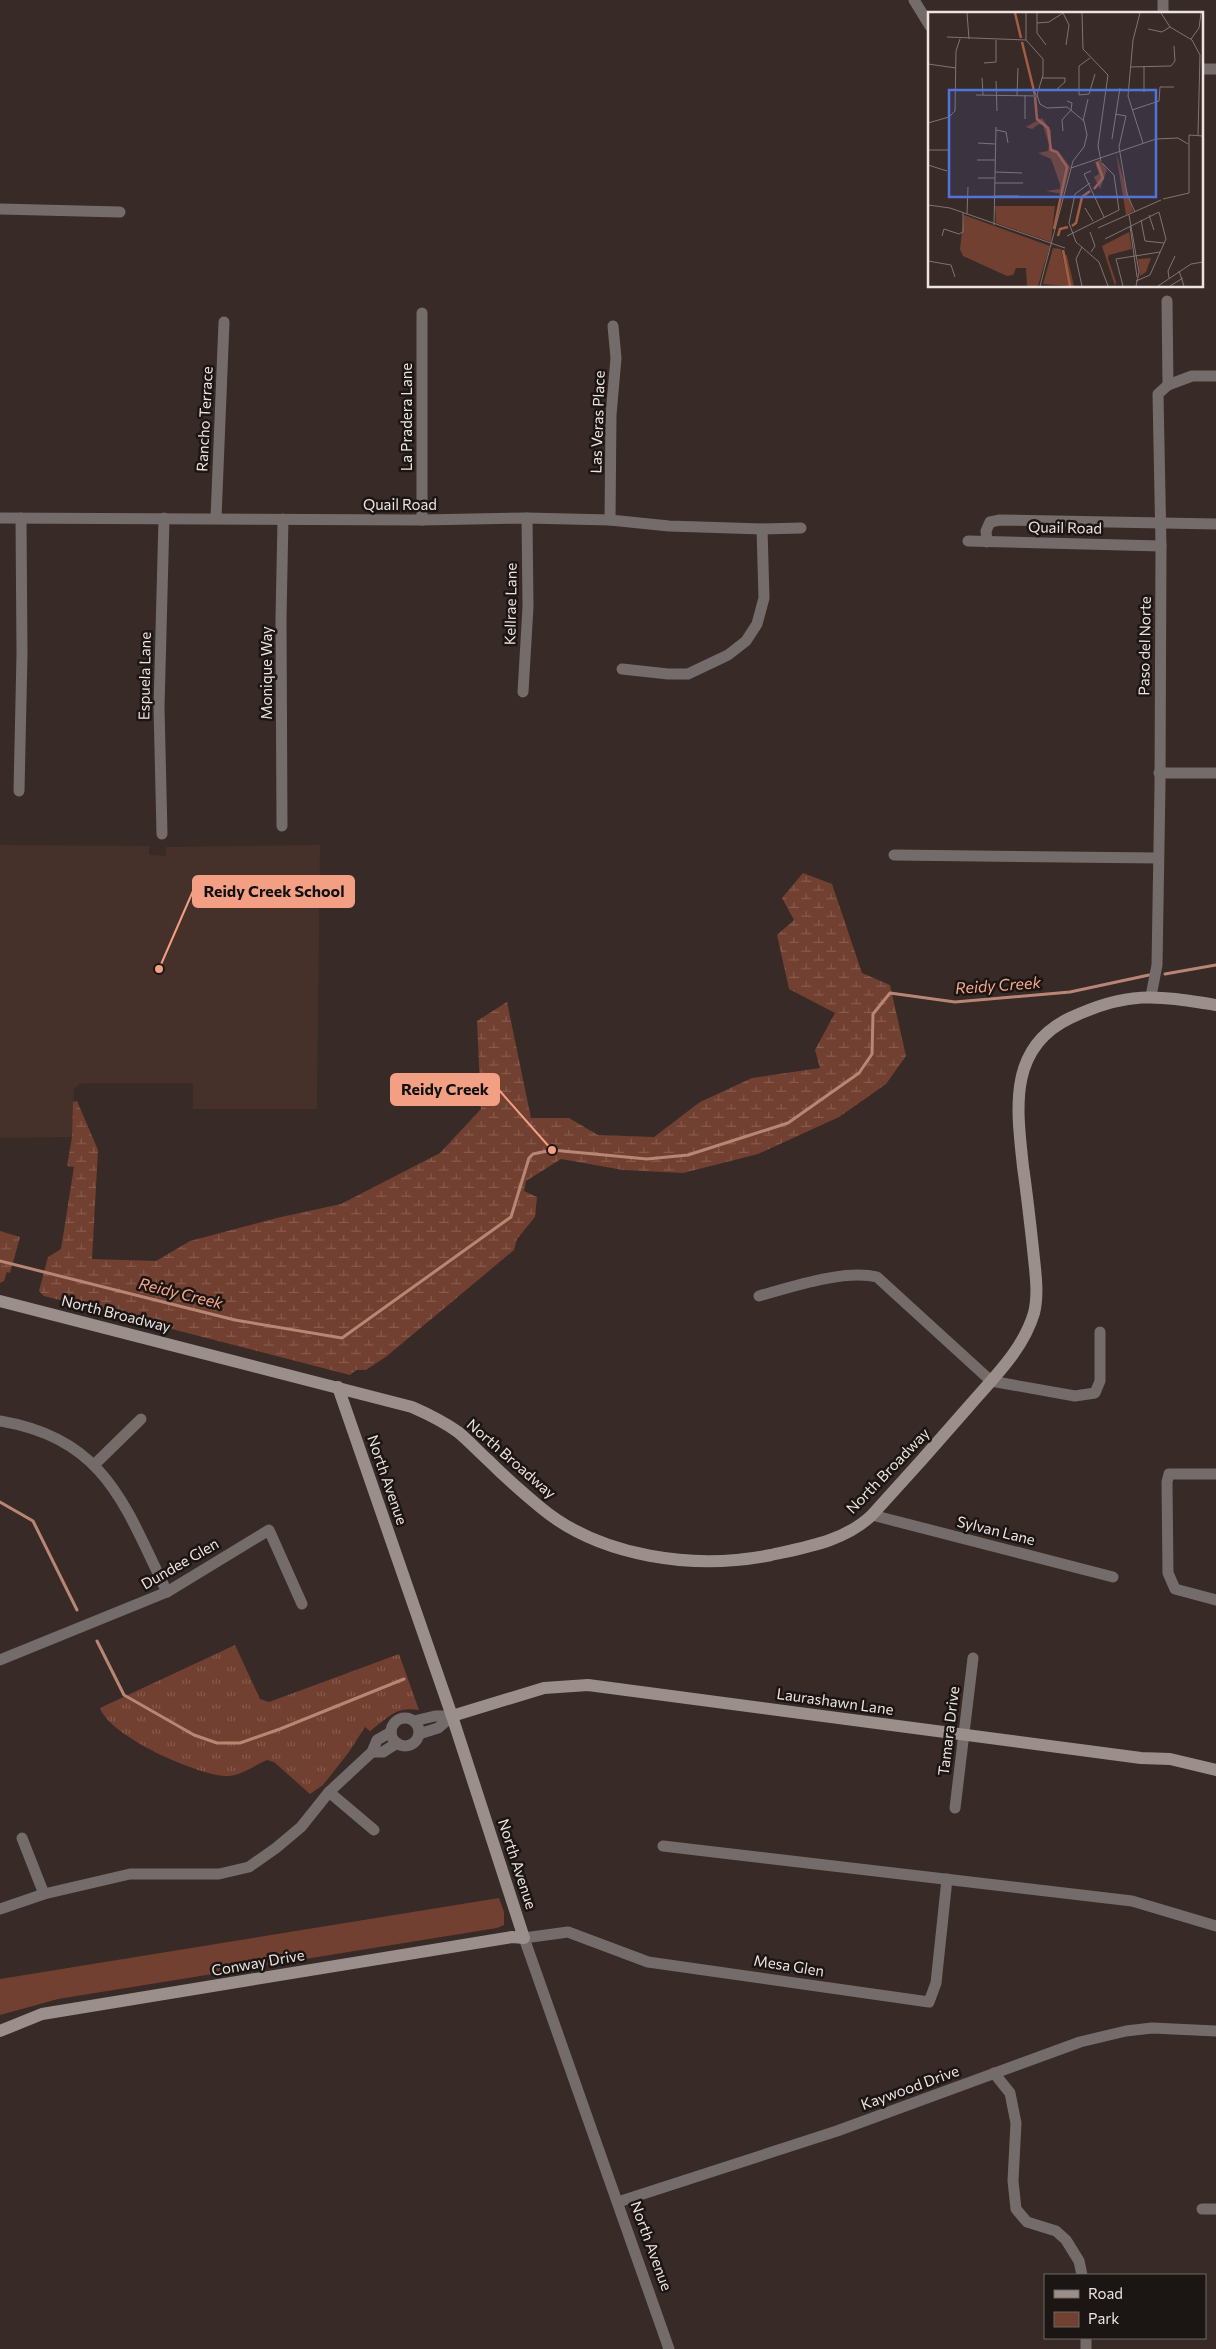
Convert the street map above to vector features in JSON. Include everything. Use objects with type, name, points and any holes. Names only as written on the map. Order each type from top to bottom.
[{"type":"street","points":[[914,0],[928,23]]},
{"type":"street","points":[[0,209],[120,212]]},
{"type":"street","name":"Paso del Norte","points":[[1151,996],[1157,965],[1161,546],[1158,394],[1168,385],[1168,301]]},
{"type":"street","name":"La Pradera Lane","points":[[422,313],[422,520]]},
{"type":"street","name":"Rancho Terrace","points":[[216,518],[224,322]]},
{"type":"street","name":"Las Veras Place","points":[[610,520],[611,415],[616,358],[613,326]]},
{"type":"street","points":[[1168,385],[1192,376],[1216,376]]},
{"type":"street","name":"Quail Road","points":[[0,518],[422,520],[527,518],[610,520],[669,526],[762,529],[800,528]]},
{"type":"street","points":[[19,792],[22,654],[21,518]]},
{"type":"street","name":"Espuela Lane","points":[[162,834],[159,707],[164,518]]},
{"type":"street","name":"Kellrae Lane","points":[[523,692],[528,607],[527,518]]},
{"type":"street","name":"Monique Way","points":[[282,826],[281,618],[284,519]]},
{"type":"street","points":[[987,542],[986,531],[990,522],[1000,520],[1216,524]]},
{"type":"street","points":[[622,669],[668,674],[688,674],[728,655],[746,641],[757,624],[764,598],[762,529]]},
{"type":"street","name":"Quail Road","points":[[968,541],[1161,546]]},
{"type":"street","points":[[1159,773],[1216,773]]},
{"type":"street","points":[[894,855],[1158,858]]},
{"type":"street","name":"North Broadway","points":[[0,1301],[412,1407],[438,1419],[459,1433],[501,1473],[555,1518],[594,1540],[631,1551],[676,1559],[710,1561],[762,1556],[811,1546],[835,1539],[863,1524],[991,1381],[1022,1341],[1032,1318],[1036,1297],[1035,1267],[1017,1111],[1021,1075],[1029,1057],[1041,1038],[1057,1024],[1098,1005],[1128,998],[1151,996],[1216,1005]]},
{"type":"street","points":[[760,1296],[805,1282],[854,1276],[878,1277],[991,1381],[1076,1396],[1095,1393],[1100,1381],[1100,1332]]},
{"type":"street","name":"North Avenue","points":[[338,1388],[452,1716],[524,1938],[669,2349]]},
{"type":"street","points":[[95,1464],[141,1419]]},
{"type":"street","points":[[0,1421],[44,1431],[95,1464],[115,1488],[167,1592]]},
{"type":"street","points":[[1216,1474],[1169,1474],[1168,1482],[1168,1573],[1176,1589],[1216,1600]]},
{"type":"street","name":"Sylvan Lane","points":[[872,1515],[1113,1577]]},
{"type":"street","name":"Dundee Glen","points":[[0,1660],[167,1592],[270,1530],[302,1604]]},
{"type":"street","name":"Tamara Drive","points":[[955,1808],[973,1658]]},
{"type":"street","name":"Laurashawn Lane","points":[[452,1716],[544,1688],[588,1685],[1141,1758],[1170,1759],[1216,1770]]},
{"type":"street","points":[[0,1909],[44,1894],[130,1874],[218,1874],[249,1867],[301,1827],[329,1792],[372,1752],[377,1740],[391,1732],[394,1724],[401,1718],[414,1720],[435,1716],[452,1716]]},
{"type":"street","points":[[391,1732],[397,1743],[405,1746],[412,1744],[419,1734],[438,1728],[452,1716]]},
{"type":"street","points":[[414,1720],[418,1725],[419,1734]]},
{"type":"street","points":[[372,1752],[383,1752],[397,1743]]},
{"type":"street","points":[[329,1792],[374,1830]]},
{"type":"street","points":[[22,1838],[44,1894]]},
{"type":"street","points":[[663,1846],[1132,1901],[1216,1926]]},
{"type":"street","name":"Mesa Glen","points":[[524,1938],[568,1932],[648,1962],[929,2002],[936,1983],[947,1879]]},
{"type":"street","name":"Conway Drive","points":[[0,2031],[42,2014],[512,1937],[524,1938]]},
{"type":"street","name":"Kaywood Drive","points":[[618,2202],[837,2131],[1080,2042],[1126,2031],[1152,2028],[1216,2031]]},
{"type":"street","points":[[994,2073],[1010,2093],[1016,2123],[1013,2181],[1016,2209],[1027,2222],[1056,2231],[1066,2240],[1079,2261],[1082,2274]]},
{"type":"street","points":[[1202,2209],[1216,2209]]},
{"type":"shaded area","points":[[0,845],[149,846],[149,855],[166,856],[166,847],[320,845],[317,1109],[193,1109],[193,1083],[86,1083],[79,1084],[74,1089],[72,1137],[0,1138]]},
{"type":"green space","points":[[803,873],[832,884],[862,973],[890,985],[906,1056],[886,1084],[839,1117],[758,1154],[683,1173],[623,1170],[561,1159],[526,1181],[524,1191],[537,1197],[535,1217],[517,1239],[514,1250],[387,1356],[366,1370],[356,1370],[350,1375],[44,1296],[39,1291],[48,1257],[61,1249],[74,1167],[67,1166],[72,1137],[73,1102],[77,1101],[98,1150],[92,1259],[156,1261],[190,1241],[281,1217],[341,1204],[440,1153],[481,1109],[477,1021],[507,1002],[531,1118],[569,1118],[598,1135],[654,1137],[700,1102],[752,1078],[820,1068],[815,1050],[835,1013],[789,989],[777,935],[794,920],[782,898]]},
{"type":"green space","points":[[0,1231],[20,1237],[10,1273],[7,1272],[4,1281],[0,1283]]},
{"type":"green space","points":[[235,1645],[260,1699],[269,1702],[399,1654],[419,1710],[398,1711],[370,1731],[365,1727],[349,1752],[323,1785],[310,1794],[274,1762],[267,1760],[233,1776],[215,1775],[197,1770],[157,1753],[137,1742],[120,1731],[107,1719],[100,1708]]},
{"type":"green space","points":[[499,1898],[504,1912],[504,1925],[497,1928],[58,1999],[0,2015],[0,1979]]},
{"type":"waterway","name":"Reidy Creek","points":[[1165,974],[1216,965]]},
{"type":"waterway","name":"Reidy Creek","points":[[0,1261],[235,1320],[342,1338],[511,1217],[529,1158],[533,1154],[552,1150],[647,1159],[688,1155],[788,1123],[859,1073],[872,1054],[873,1014],[890,993],[955,1002],[1070,992],[1149,975]]},
{"type":"waterway","points":[[0,1502],[33,1521],[77,1610]]},
{"type":"waterway","points":[[97,1641],[124,1695],[194,1735],[217,1743],[240,1743],[404,1679]]},
{"type":"place","name":"Reidy Creek School","points":[[159,969]]},
{"type":"place","name":"Reidy Creek","points":[[552,1150]]}]
